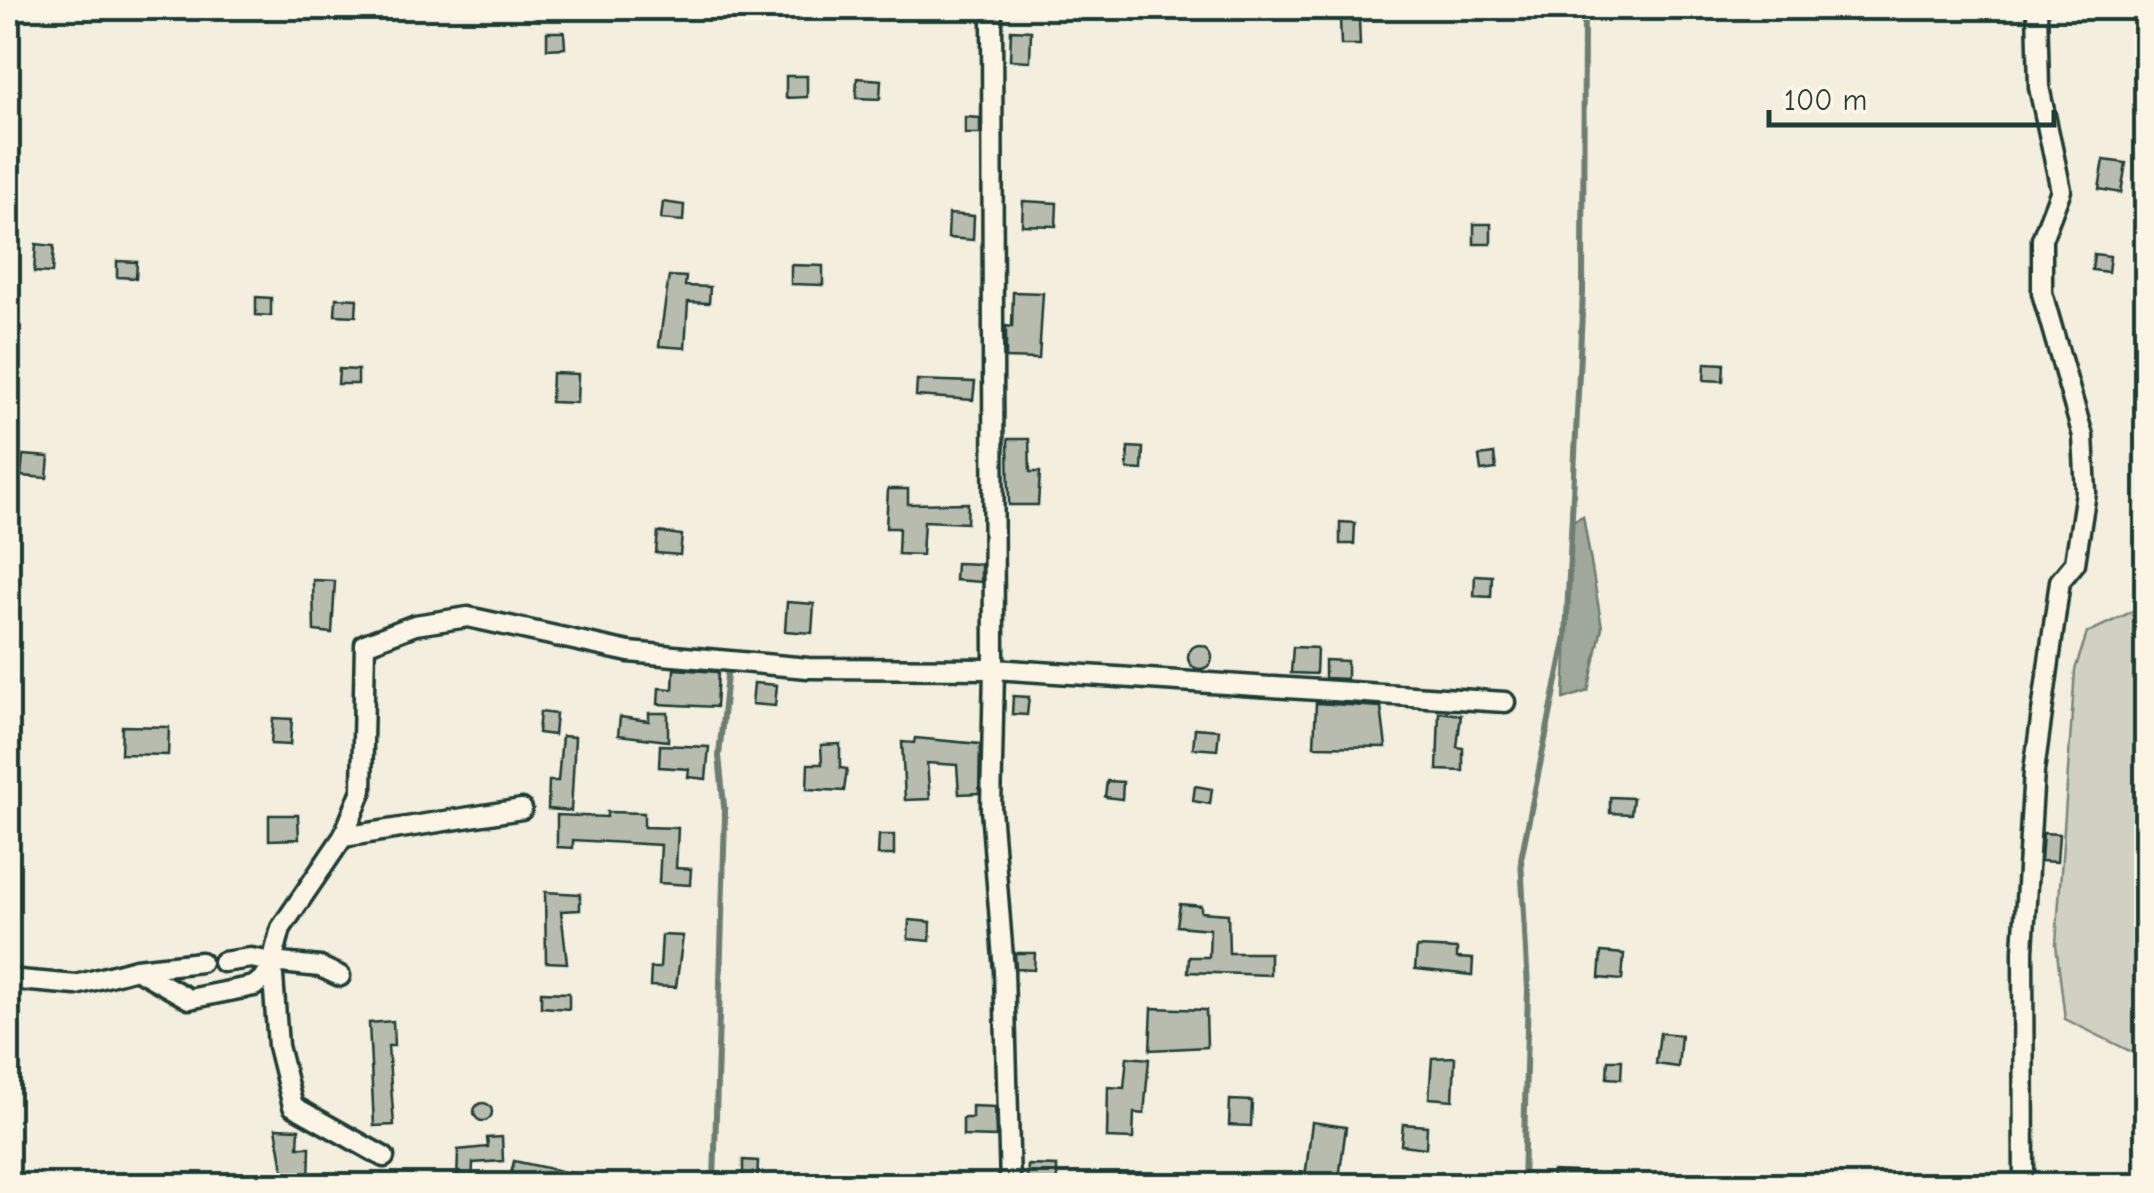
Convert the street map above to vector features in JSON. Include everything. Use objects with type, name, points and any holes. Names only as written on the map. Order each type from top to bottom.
[{"type":"street","points":[[992,8],[994,669],[990,809],[1004,971],[1010,1186]]},
{"type":"street","points":[[2024,1186],[2024,950],[2034,771],[2060,581],[2075,562],[2086,492],[2084,436],[2042,293],[2042,240],[2061,190],[2039,87],[2037,8]]},
{"type":"street","points":[[384,1158],[293,1106],[278,1046],[271,967],[280,928],[344,837],[362,790],[365,644],[415,624],[468,616],[629,652],[808,668],[994,669],[1506,702]]},
{"type":"street","points":[[344,837],[522,809]]},
{"type":"street","points":[[223,962],[251,958],[271,967],[320,967],[340,976]]},
{"type":"street","points":[[8,979],[76,985],[136,969],[201,962]]},
{"type":"street","points":[[136,969],[189,999],[254,986],[271,967]]},
{"type":"shaded area","points":[[1583,516],[1602,627],[1588,691],[1564,699],[1572,521]]},
{"type":"shaded area","points":[[2146,605],[2146,1059],[2065,1019],[2056,944],[2075,670],[2087,633]]},
{"type":"building","points":[[1340,19],[1359,19],[1360,45],[1341,45]]},
{"type":"building","points":[[1011,30],[1031,31],[1030,61],[1010,60]]},
{"type":"building","points":[[547,32],[564,32],[565,48],[547,49]]},
{"type":"building","points":[[786,76],[807,76],[807,97],[786,98]]},
{"type":"building","points":[[857,78],[881,80],[880,99],[856,98]]},
{"type":"building","points":[[965,117],[980,118],[980,134],[965,134]]},
{"type":"building","points":[[2104,160],[2126,163],[2121,193],[2099,189]]},
{"type":"building","points":[[1023,201],[1057,203],[1056,226],[1022,225]]},
{"type":"building","points":[[663,202],[684,205],[683,221],[661,219]]},
{"type":"building","points":[[949,214],[974,216],[973,240],[948,238]]},
{"type":"building","points":[[1474,224],[1491,224],[1491,244],[1474,244]]},
{"type":"building","points":[[36,244],[54,246],[52,273],[34,272]]},
{"type":"building","points":[[2094,254],[2110,256],[2108,272],[2092,270]]},
{"type":"building","points":[[117,261],[137,262],[136,278],[117,277]]},
{"type":"building","points":[[791,265],[823,266],[823,285],[791,284]]},
{"type":"building","points":[[669,276],[686,277],[685,286],[710,287],[709,303],[688,302],[685,348],[659,346]]},
{"type":"building","points":[[1013,292],[1043,293],[1039,359],[1006,358],[1006,326],[1012,327]]},
{"type":"building","points":[[256,297],[271,298],[271,316],[256,315]]},
{"type":"building","points":[[336,298],[357,299],[356,316],[335,315]]},
{"type":"building","points":[[1705,363],[1724,364],[1723,381],[1704,380]]},
{"type":"building","points":[[339,369],[358,370],[358,384],[338,384]]},
{"type":"building","points":[[552,373],[578,374],[577,403],[551,402]]},
{"type":"building","points":[[917,380],[975,382],[973,400],[916,396]]},
{"type":"building","points":[[1008,439],[1029,439],[1030,472],[1040,472],[1038,505],[1009,505]]},
{"type":"building","points":[[1128,447],[1143,448],[1142,470],[1127,469]]},
{"type":"building","points":[[1494,454],[1496,469],[1481,471],[1479,456]]},
{"type":"building","points":[[23,455],[49,457],[47,478],[21,476]]},
{"type":"building","points":[[888,489],[908,489],[908,504],[968,503],[967,523],[924,521],[922,555],[898,554],[899,528],[886,528]]},
{"type":"building","points":[[1340,522],[1355,523],[1354,544],[1340,544]]},
{"type":"building","points":[[658,532],[682,535],[680,555],[656,553]]},
{"type":"building","points":[[956,563],[981,564],[981,582],[955,580]]},
{"type":"building","points":[[1475,575],[1492,576],[1491,597],[1474,596]]},
{"type":"building","points":[[313,580],[335,581],[332,633],[314,631]]},
{"type":"building","points":[[787,602],[814,604],[812,633],[785,631]]},
{"type":"building","points":[[1200,645],[1209,648],[1209,666],[1200,669],[1191,666],[1188,657],[1191,648]]},
{"type":"building","points":[[1293,647],[1317,648],[1316,674],[1291,673]]},
{"type":"building","points":[[1325,660],[1347,661],[1347,679],[1325,678]]},
{"type":"building","points":[[674,669],[718,672],[716,707],[658,704],[659,688],[673,689]]},
{"type":"building","points":[[754,683],[777,685],[775,706],[752,704]]},
{"type":"building","points":[[1013,696],[1029,697],[1027,715],[1012,714]]},
{"type":"building","points":[[1316,703],[1381,707],[1386,747],[1314,746]]},
{"type":"building","points":[[540,712],[556,714],[554,735],[538,733]]},
{"type":"building","points":[[1439,712],[1461,715],[1457,747],[1463,748],[1463,771],[1437,770]]},
{"type":"building","points":[[649,713],[668,713],[668,741],[618,735],[620,717],[649,721]]},
{"type":"building","points":[[273,718],[292,719],[290,745],[271,744]]},
{"type":"building","points":[[122,726],[169,727],[168,755],[121,754]]},
{"type":"building","points":[[1195,728],[1219,730],[1217,750],[1193,748]]},
{"type":"building","points":[[562,736],[575,737],[571,811],[548,809],[549,781],[558,781]]},
{"type":"building","points":[[915,738],[980,744],[979,793],[959,794],[957,765],[927,763],[930,799],[905,800],[902,742],[914,743]]},
{"type":"building","points":[[840,744],[840,768],[847,769],[844,791],[807,789],[808,764],[822,764],[821,745]]},
{"type":"building","points":[[660,745],[709,747],[706,779],[688,777],[689,769],[659,767]]},
{"type":"building","points":[[1107,781],[1123,782],[1122,799],[1105,797]]},
{"type":"building","points":[[1195,786],[1212,789],[1210,804],[1193,801]]},
{"type":"building","points":[[1610,797],[1633,798],[1631,814],[1610,813]]},
{"type":"building","points":[[607,812],[644,813],[644,827],[678,828],[676,868],[691,869],[690,885],[659,883],[661,845],[573,840],[573,848],[557,847],[557,815],[607,817]]},
{"type":"building","points":[[269,815],[298,815],[299,839],[269,840]]},
{"type":"building","points":[[2043,833],[2059,834],[2057,862],[2041,861]]},
{"type":"building","points":[[879,835],[894,835],[894,855],[878,855]]},
{"type":"building","points":[[545,892],[580,894],[580,910],[561,911],[567,963],[546,962]]},
{"type":"building","points":[[1180,904],[1201,906],[1201,912],[1228,914],[1229,953],[1270,953],[1270,975],[1188,972],[1189,957],[1209,957],[1210,929],[1177,926]]},
{"type":"building","points":[[909,920],[931,922],[930,941],[908,939]]},
{"type":"building","points":[[662,935],[683,936],[676,987],[650,986],[651,968],[660,968]]},
{"type":"building","points":[[1417,947],[1457,949],[1457,958],[1473,959],[1472,975],[1415,969]]},
{"type":"building","points":[[1601,952],[1624,954],[1622,980],[1599,978]]},
{"type":"building","points":[[1015,953],[1035,953],[1034,970],[1016,969]]},
{"type":"building","points":[[541,992],[569,993],[569,1009],[541,1007]]},
{"type":"building","points":[[1152,1008],[1206,1010],[1207,1047],[1150,1050]]},
{"type":"building","points":[[393,1021],[394,1046],[388,1046],[394,1125],[374,1126],[369,1023]]},
{"type":"building","points":[[1660,1033],[1681,1035],[1678,1067],[1656,1064]]},
{"type":"building","points":[[1127,1057],[1149,1059],[1144,1114],[1134,1113],[1133,1139],[1107,1138],[1108,1087],[1124,1088]]},
{"type":"building","points":[[1455,1057],[1453,1100],[1429,1098],[1432,1058]]},
{"type":"building","points":[[1608,1060],[1622,1060],[1621,1079],[1607,1078]]},
{"type":"building","points":[[1230,1100],[1252,1101],[1251,1126],[1229,1125]]},
{"type":"building","points":[[483,1103],[492,1112],[483,1121],[474,1112]]},
{"type":"building","points":[[972,1106],[995,1107],[996,1137],[963,1136],[963,1118],[972,1118]]},
{"type":"building","points":[[1312,1122],[1346,1127],[1338,1186],[1304,1186]]},
{"type":"building","points":[[1403,1124],[1427,1126],[1426,1148],[1401,1145]]},
{"type":"building","points":[[276,1128],[299,1129],[298,1147],[310,1147],[309,1186],[286,1186]]},
{"type":"building","points":[[502,1137],[503,1161],[473,1163],[472,1186],[457,1186],[458,1150],[488,1147],[487,1138]]},
{"type":"building","points":[[743,1160],[758,1161],[757,1186],[743,1186]]},
{"type":"building","points":[[514,1161],[580,1175],[579,1184],[509,1183]]},
{"type":"building","points":[[1028,1165],[1057,1166],[1057,1186],[1027,1186]]},
{"type":"building","points":[[1552,1171],[1596,1173],[1596,1186],[1551,1186]]},
{"type":"waterway","points":[[1523,1186],[1528,989],[1521,859],[1566,636],[1583,292],[1584,8]]},
{"type":"waterway","points":[[714,1182],[725,816],[719,756],[728,665]]}]
